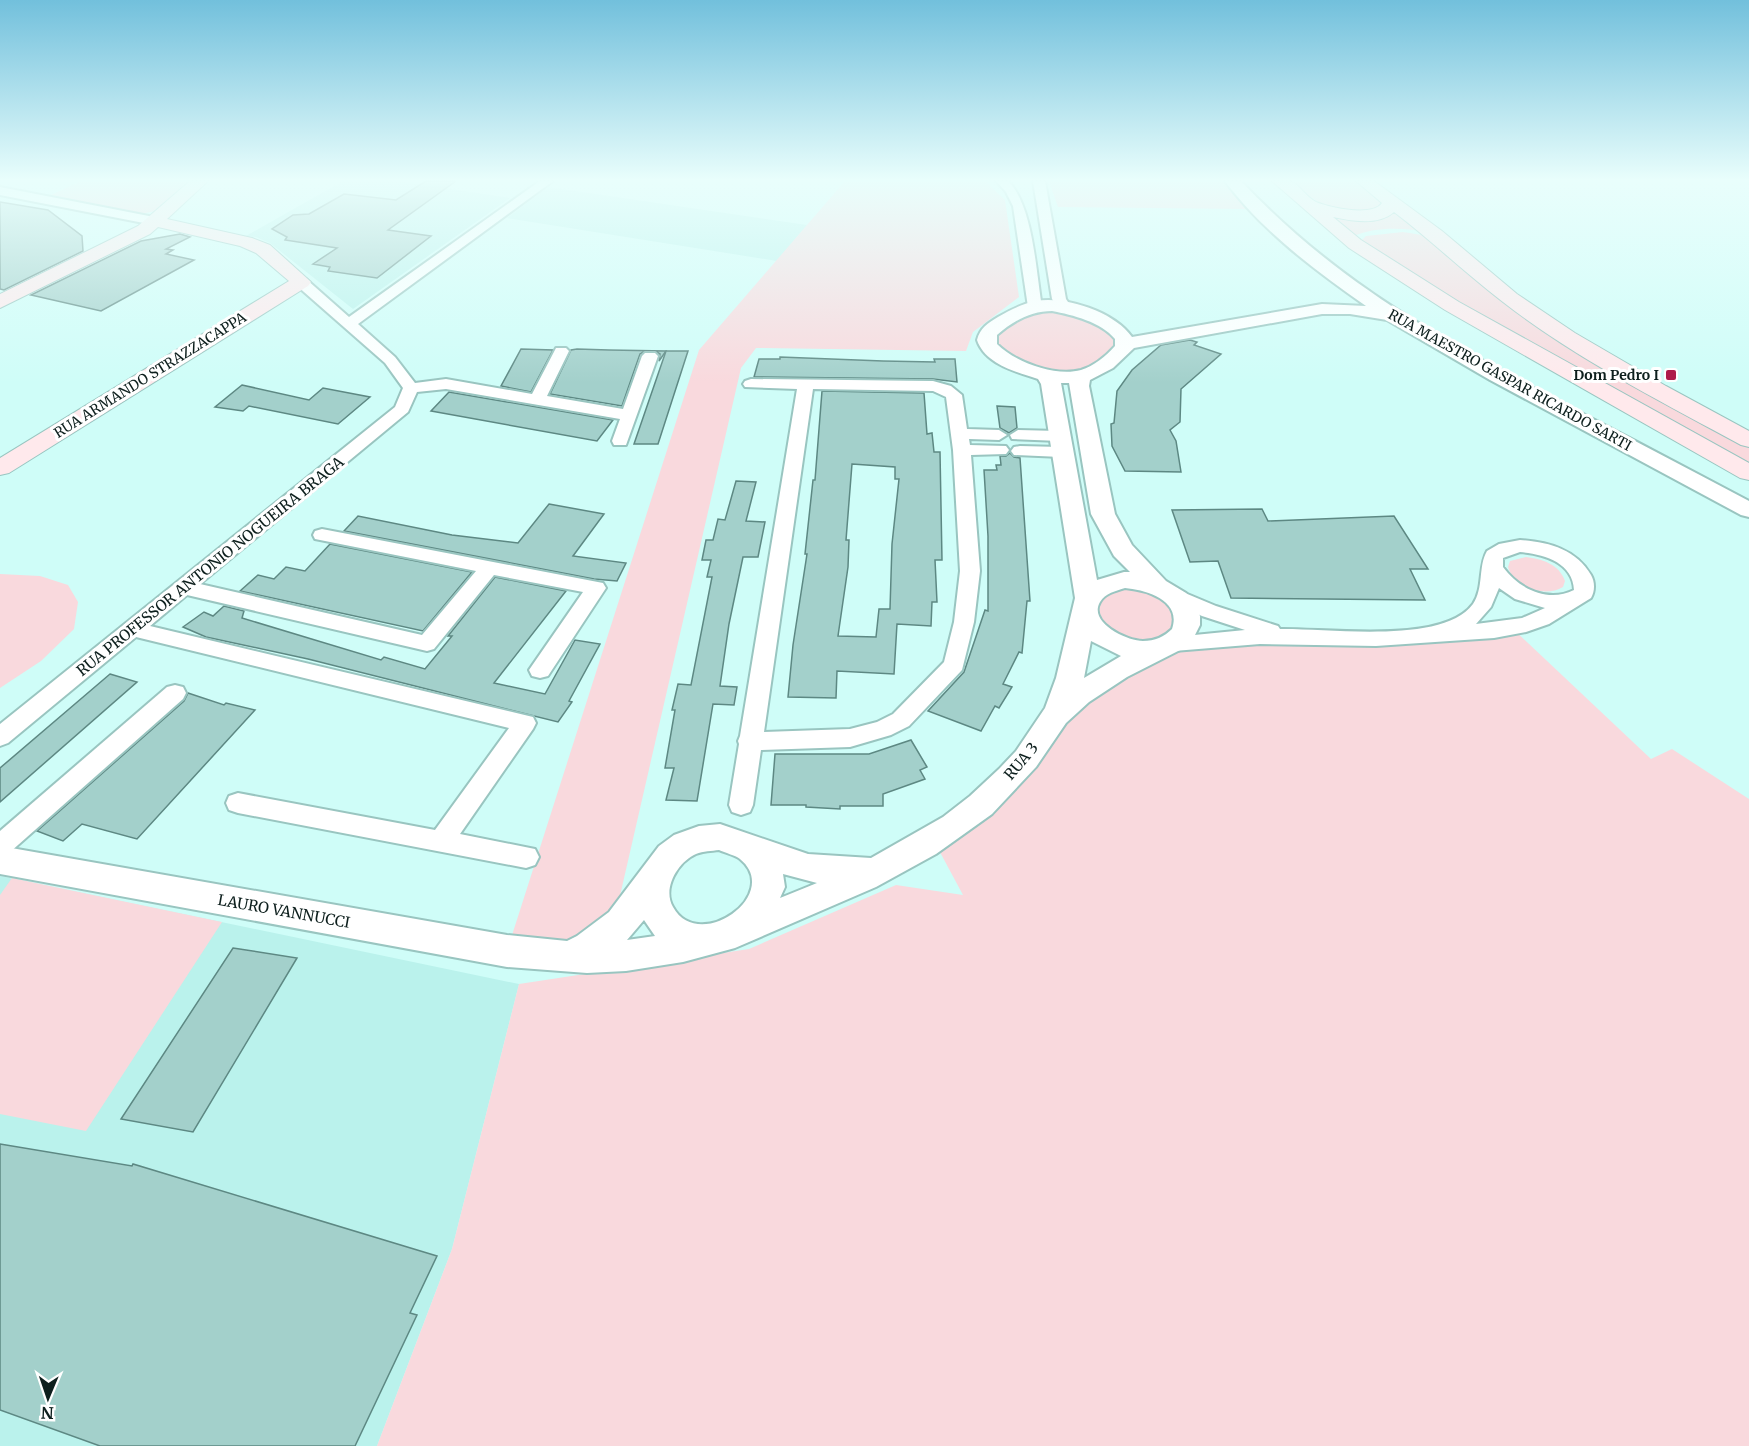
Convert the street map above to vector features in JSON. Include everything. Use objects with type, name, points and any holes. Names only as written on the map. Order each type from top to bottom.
[{"type":"main road","points":[[0,302],[107,248]]},
{"type":"main road","points":[[262,248],[301,282]]},
{"type":"main road","points":[[1362,248],[1452,306],[1749,473]]},
{"type":"main road","points":[[1451,248],[1510,298],[1568,337],[1658,391],[1749,440]]},
{"type":"main road","name":"RUA ARMANDO STRAZZACAPPA","points":[[0,468],[301,282]]},
{"type":"street","points":[[350,324],[454,248]]},
{"type":"street","points":[[1026,248],[1035,307]]},
{"type":"street","points":[[1050,248],[1059,299],[1065,308]]},
{"type":"street","name":"RUA MAESTRO GASPAR RICARDO SARTI","points":[[1300,248],[1336,279],[1393,317],[1474,364],[1749,510]]},
{"type":"street","points":[[1123,338],[1317,298],[1330,292],[1336,279]]},
{"type":"street","points":[[301,282],[390,360],[411,388],[446,384],[628,415]]},
{"type":"street","points":[[1035,307],[1065,308],[1112,326],[1123,338],[1123,350],[1093,373],[1081,376],[1046,375],[1001,357],[987,344],[987,337],[991,330],[1020,311],[1035,307]]},
{"type":"street","points":[[1123,338],[1322,309],[1364,311],[1393,317]]},
{"type":"street","points":[[537,400],[561,351]]},
{"type":"street","points":[[620,441],[650,356]]},
{"type":"street","points":[[1046,375],[1051,384],[1089,624],[1100,636],[1117,646],[1137,650],[1289,636],[1341,639],[1391,638],[1438,633],[1473,634],[1533,623],[1556,613],[1584,593],[1586,583],[1569,561],[1553,553],[1535,547],[1512,546],[1501,549],[1494,555],[1490,592],[1484,605],[1473,617],[1458,626],[1438,633]]},
{"type":"street","points":[[1081,376],[1079,386],[1103,514],[1123,550],[1185,607],[1189,621],[1185,634],[1166,647]]},
{"type":"street","points":[[749,741],[850,738],[883,729],[901,720],[954,665],[964,622],[970,571],[961,442],[954,395],[945,389],[933,386],[751,384]]},
{"type":"street","points":[[741,805],[749,741],[806,385]]},
{"type":"street","name":"RUA PROFESSOR ANTONIO NOGUEIRA BRAGA","points":[[0,737],[402,408],[411,388]]},
{"type":"street","points":[[961,442],[999,443]]},
{"type":"street","points":[[1019,443],[1060,444]]},
{"type":"street","points":[[322,535],[596,588],[540,670]]},
{"type":"street","points":[[183,587],[427,644],[490,567]]},
{"type":"street","points":[[1493,568],[1499,578],[1527,596],[1561,603],[1574,600]]},
{"type":"street","points":[[1057,715],[1070,678],[1086,604],[1096,589],[1109,583],[1124,580],[1141,581],[1209,611],[1289,636]]},
{"type":"street","points":[[131,629],[525,723],[441,841]]},
{"type":"street","name":"RUA 3","points":[[570,958],[622,956],[678,948],[729,934],[881,870],[934,841],[982,804],[1024,760],[1057,715],[1088,689],[1121,668],[1166,647]]},
{"type":"street","points":[[0,846],[175,693]]},
{"type":"street","points":[[238,803],[526,857]]},
{"type":"street","points":[[570,958],[611,935],[627,919],[666,859],[682,846],[700,839],[720,837],[737,840],[752,848],[765,866],[769,889],[764,905],[753,919],[729,934],[701,939],[681,935],[665,924],[655,910],[652,892],[656,875]]},
{"type":"street","name":"RUA 3","points":[[752,848],[800,867],[840,873],[881,870]]},
{"type":"street","name":"LAURO VANNUCCI","points":[[0,860],[507,951],[570,958]]},
{"type":"shaded area","points":[[277,248],[439,248],[353,309]]},
{"type":"shaded area","points":[[698,248],[787,248],[777,261]]},
{"type":"shaded area","points":[[787,248],[1012,248],[1019,297],[973,332],[966,351],[756,348],[741,368],[611,935],[507,951],[699,350]]},
{"type":"shaded area","points":[[1368,248],[1448,248],[1481,276],[1749,443],[1749,469],[1616,396]]},
{"type":"shaded area","points":[[1047,310],[1064,313],[1100,326],[1115,336],[1116,345],[1097,362],[1068,372],[1045,368],[1017,358],[996,343],[1008,325]]},
{"type":"shaded area","points":[[1526,557],[1544,561],[1559,570],[1565,581],[1563,587],[1556,590],[1539,591],[1517,581],[1508,567],[1510,561]]},
{"type":"shaded area","points":[[0,574],[40,576],[68,585],[78,602],[74,629],[41,661],[0,688]]},
{"type":"shaded area","points":[[1131,586],[1163,596],[1179,617],[1171,638],[1141,645],[1097,625],[1094,602],[1102,593]]},
{"type":"shaded area","points":[[1512,628],[1651,759],[1672,749],[1749,799],[1749,1446],[377,1446],[452,1249],[519,984],[749,949],[896,885],[963,895],[934,841],[1051,722],[1157,650]]},
{"type":"shaded area","points":[[0,876],[519,984],[452,1249],[377,1446],[0,1446]]},
{"type":"shaded area","points":[[12,878],[222,922],[86,1131],[0,1114],[0,895]]},
{"type":"building","points":[[0,248],[83,248],[83,251],[4,290],[0,289]]},
{"type":"building","points":[[126,248],[167,248],[173,250],[166,254],[194,260],[101,311],[31,295]]},
{"type":"building","points":[[336,248],[415,248],[377,278],[328,271],[330,267],[313,264]]},
{"type":"building","points":[[1190,340],[1197,342],[1194,345],[1221,354],[1181,389],[1180,422],[1170,430],[1176,441],[1181,472],[1125,471],[1112,446],[1111,424],[1114,423],[1117,391],[1132,370],[1161,345]]},
{"type":"building","points":[[521,349],[553,350],[531,392],[501,386]]},
{"type":"building","points":[[571,350],[666,351],[659,361],[660,354],[655,351],[645,351],[640,354],[622,406],[550,394]]},
{"type":"building","points":[[666,351],[688,351],[658,444],[634,444]]},
{"type":"building","points":[[780,357],[935,362],[934,359],[955,359],[957,382],[933,379],[754,377],[759,359],[780,359]]},
{"type":"building","points":[[242,385],[309,400],[323,388],[370,397],[338,424],[249,406],[243,411],[215,407]]},
{"type":"building","points":[[822,391],[924,393],[927,434],[932,433],[934,452],[940,452],[942,560],[935,560],[937,602],[932,602],[931,626],[897,624],[894,674],[837,671],[836,698],[788,697],[793,645],[807,554],[805,554],[813,480],[815,480]],"holes":[[[852,464],[895,467],[895,479],[899,479],[892,544],[890,609],[879,609],[876,637],[838,636],[848,567],[849,540],[846,540]]]},
{"type":"building","points":[[449,392],[613,420],[597,441],[431,411]]},
{"type":"building","points":[[997,406],[1015,407],[1017,428],[1009,433],[1000,428]]},
{"type":"building","points":[[1010,453],[1020,458],[1030,601],[1027,601],[1022,653],[1019,652],[1003,684],[1012,687],[999,708],[995,706],[981,731],[928,711],[964,672],[985,610],[988,611],[988,536],[984,470],[997,470],[996,465],[1001,465],[1000,456]]},
{"type":"building","points":[[736,481],[756,482],[746,521],[765,522],[758,557],[743,557],[729,624],[720,686],[737,687],[734,705],[713,704],[697,801],[666,800],[674,768],[665,768],[675,710],[672,710],[678,684],[691,685],[712,577],[707,577],[711,560],[702,560],[706,540],[713,540],[718,519],[725,520]]},
{"type":"building","points":[[549,504],[604,514],[573,556],[626,563],[617,581],[594,579],[344,531],[358,516],[452,535],[518,543]]},
{"type":"building","points":[[1262,509],[1268,521],[1394,516],[1428,569],[1410,569],[1425,600],[1231,598],[1218,561],[1190,562],[1172,510]]},
{"type":"building","points":[[330,544],[472,572],[423,631],[240,591],[258,575],[274,579],[286,567],[305,571]]},
{"type":"building","points":[[495,577],[566,591],[494,683],[545,694],[575,640],[600,644],[569,701],[572,702],[558,722],[308,659],[206,637],[183,627],[204,612],[213,616],[224,606],[244,611],[242,618],[381,660],[384,657],[425,669]]},
{"type":"building","points":[[110,674],[137,682],[0,802],[0,768]]},
{"type":"building","points":[[188,693],[224,705],[226,703],[255,710],[137,839],[82,824],[63,841],[37,831],[184,701]]},
{"type":"building","points":[[911,740],[927,767],[920,770],[925,779],[883,794],[883,806],[840,806],[840,809],[806,807],[806,805],[771,805],[775,754],[869,754]]},
{"type":"building","points":[[233,948],[297,958],[193,1132],[121,1119]]},
{"type":"building","points":[[0,1144],[132,1166],[133,1164],[437,1256],[410,1313],[417,1315],[355,1446],[100,1446],[0,1410]]},
{"type":"place","name":"Dom Pedro I","points":[[1671,375]]}]
